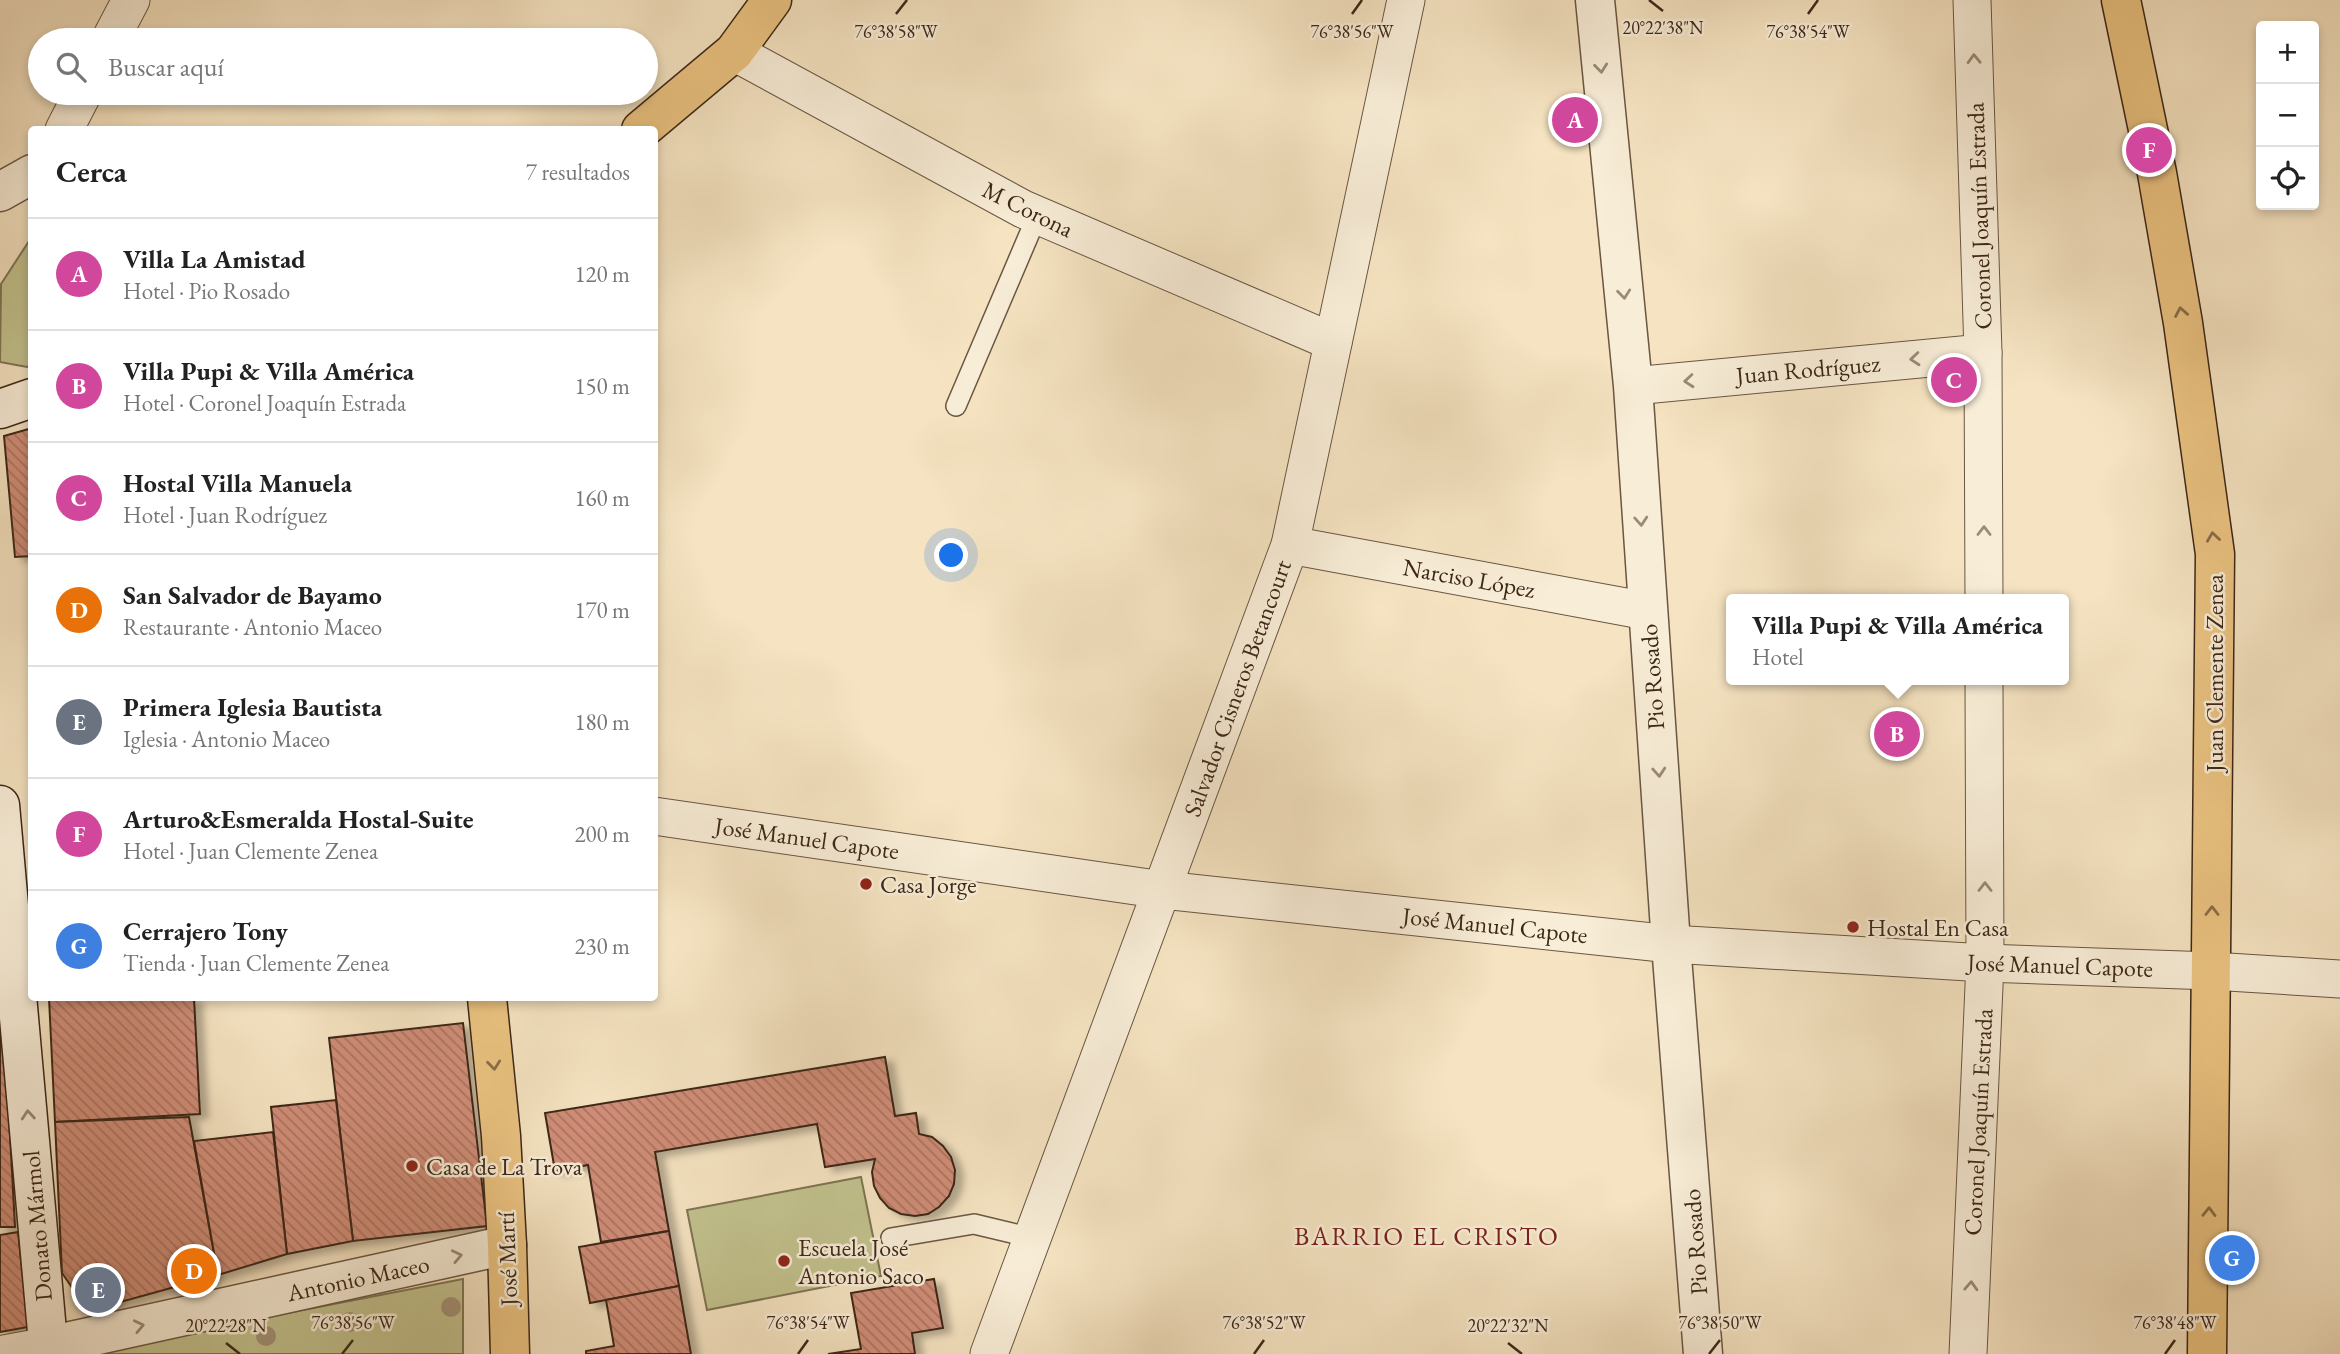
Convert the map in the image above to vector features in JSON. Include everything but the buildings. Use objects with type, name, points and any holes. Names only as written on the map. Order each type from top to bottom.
[{"type":"main road","points":[[646,126],[734,52],[772,0]]},
{"type":"main road","name":"Juan Clemente Zenea","points":[[2121,0],[2157,173],[2181,309],[2215,554],[2207,1354]]},
{"type":"main road","name":"José Martí","points":[[487,1001],[501,1136],[510,1354]]},
{"type":"street","points":[[116,28],[131,0]]},
{"type":"street","name":"Salvador Cisneros Betancourt","points":[[989,1354],[1290,545],[1406,0]]},
{"type":"street","points":[[1595,0],[1609,0]]},
{"type":"street","name":"Pio Rosado","points":[[1595,0],[1633,386],[1671,944],[1703,1354]]},
{"type":"street","name":"Coronel Joaquín Estrada","points":[[1972,0],[1983,353],[1984,594]]},
{"type":"street","name":"M Corona","points":[[734,52],[1037,216],[1333,342]]},
{"type":"street","points":[[66,126],[77,105]]},
{"type":"street","points":[[0,192],[28,176]]},
{"type":"street","name":"Juan Rodríguez","points":[[1633,386],[1983,353]]},
{"type":"street","points":[[0,409],[28,399]]},
{"type":"street","name":"Narciso López","points":[[1290,545],[1647,611]]},
{"type":"street","name":"Coronel Joaquín Estrada","points":[[1968,1354],[1985,963],[1984,685]]},
{"type":"street","name":"Donato Mármol","points":[[0,805],[49,1350]]},
{"type":"street","name":"José Manuel Capote","points":[[658,818],[1163,890],[1671,944],[1985,963],[2212,971],[2340,979]]},
{"type":"street","name":"Antonio Maceo","points":[[4,1354],[49,1350],[507,1245]]},
{"type":"lane","points":[[956,406],[1037,216]]},
{"type":"lane","points":[[891,1238],[975,1224],[1032,1238]]},
{"type":"green space","points":[[28,243],[27,367],[0,362],[1,284]]},
{"type":"green space","points":[[861,1177],[881,1276],[707,1310],[687,1210]]},
{"type":"green space","points":[[463,1279],[463,1354],[76,1354]]},
{"type":"place","name":"Villa La Amistad","points":[[1575,120]]},
{"type":"place","name":"Arturo&Esmeralda Hostal-Suite","points":[[2149,150]]},
{"type":"place","name":"Hostal Villa Manuela","points":[[1954,380]]},
{"type":"place","name":"Villa Pupi & Villa América","points":[[1897,734]]},
{"type":"place","name":"Casa Jorge","points":[[866,884]]},
{"type":"place","name":"Hostal En Casa","points":[[1853,927]]},
{"type":"place","name":"Casa de La Trova","points":[[412,1166]]},
{"type":"place","name":"Cerrajero Tony","points":[[2232,1258]]},
{"type":"place","name":"Escuela José Antonio Saco","points":[[784,1261]]},
{"type":"place","name":"San Salvador de Bayamo","points":[[194,1271]]},
{"type":"place","name":"Primera Iglesia Bautista","points":[[98,1290]]},
{"type":"district","name":"BARRIO EL CRISTO","points":[[1427,1236]]}]
